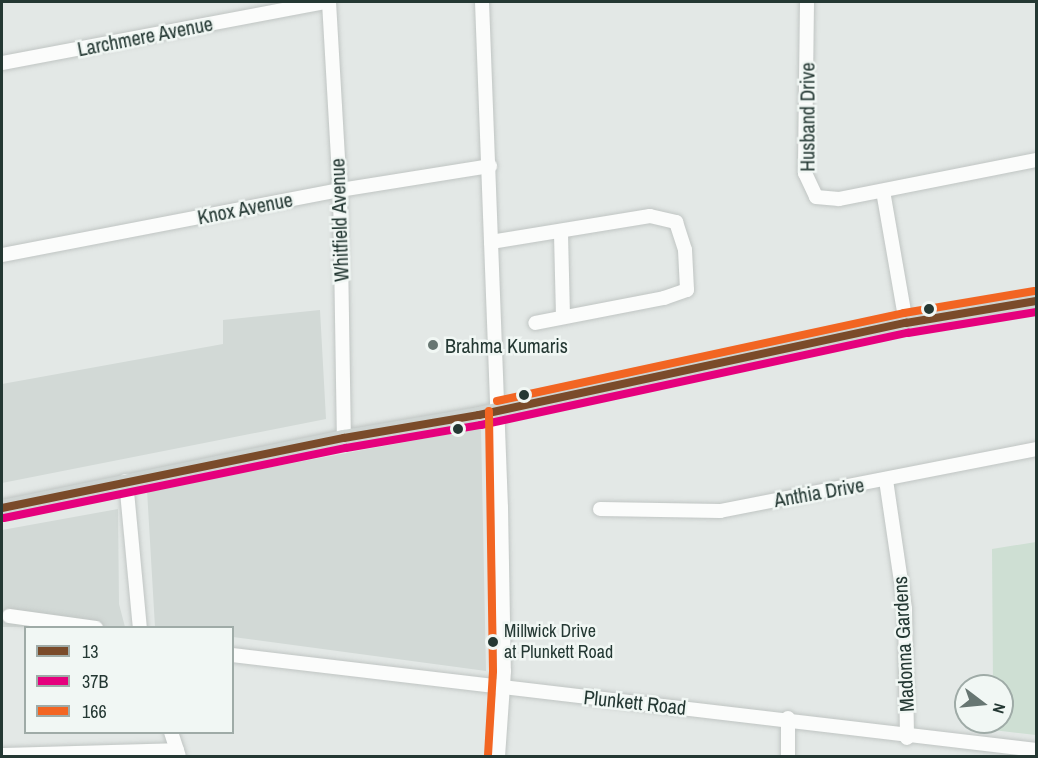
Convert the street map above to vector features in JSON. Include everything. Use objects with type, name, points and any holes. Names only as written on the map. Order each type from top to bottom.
[{"type":"main road","points":[[2,508],[344,438],[499,411],[906,323],[1036,301]]},
{"type":"street","name":"Larchmere Avenue","points":[[2,63],[324,2]]},
{"type":"street","name":"Whitfield Avenue","points":[[329,2],[340,190],[344,438]]},
{"type":"street","points":[[482,2],[499,411],[504,688],[498,756]]},
{"type":"street","points":[[807,2],[819,2]]},
{"type":"street","name":"Husband Drive","points":[[807,2],[807,183],[816,197],[825,201],[883,191]]},
{"type":"street","points":[[906,323],[883,191],[1036,160]]},
{"type":"street","name":"Knox Avenue","points":[[2,255],[340,190],[490,166]]},
{"type":"street","points":[[492,242],[561,234],[650,216],[676,222],[685,250],[687,290],[664,298],[534,323]]},
{"type":"street","points":[[561,234],[563,317]]},
{"type":"street","name":"Anthia Drive","points":[[600,509],[720,511],[1036,449]]},
{"type":"street","name":"Madonna Gardens","points":[[886,480],[905,609],[907,738]]},
{"type":"street","points":[[126,481],[140,626]]},
{"type":"street","points":[[9,615],[89,626]]},
{"type":"street","name":"Plunkett Road","points":[[234,655],[504,688],[788,718],[907,738],[1036,750]]},
{"type":"street","points":[[788,718],[788,756]]},
{"type":"street","points":[[2,755],[178,753],[172,734]]},
{"type":"shaded area","points":[[320,310],[326,419],[2,483],[2,384],[223,344],[223,320]]},
{"type":"shaded area","points":[[481,428],[486,671],[234,637],[234,626],[155,626],[147,490]]},
{"type":"shaded area","points":[[118,509],[119,604],[125,626],[2,627],[2,530]]},
{"type":"green space","points":[[1036,542],[1036,735],[1014,732],[1014,674],[993,674],[992,549]]},
{"type":"transit line","name":"166","points":[[497,401],[904,313],[1034,291]]},
{"type":"transit line","name":"13","points":[[2,508],[344,438],[479,415],[906,323],[1036,301]]},
{"type":"transit line","name":"37B","points":[[4,518],[346,448],[481,425],[908,333],[1036,312]]},
{"type":"transit line","name":"166","points":[[488,755],[493,671],[489,411]]},
{"type":"place","name":"Brahma Kumaris","points":[[433,345]]},
{"type":"place","name":"Millwick Drive at Plunkett Road","points":[[493,642]]}]
